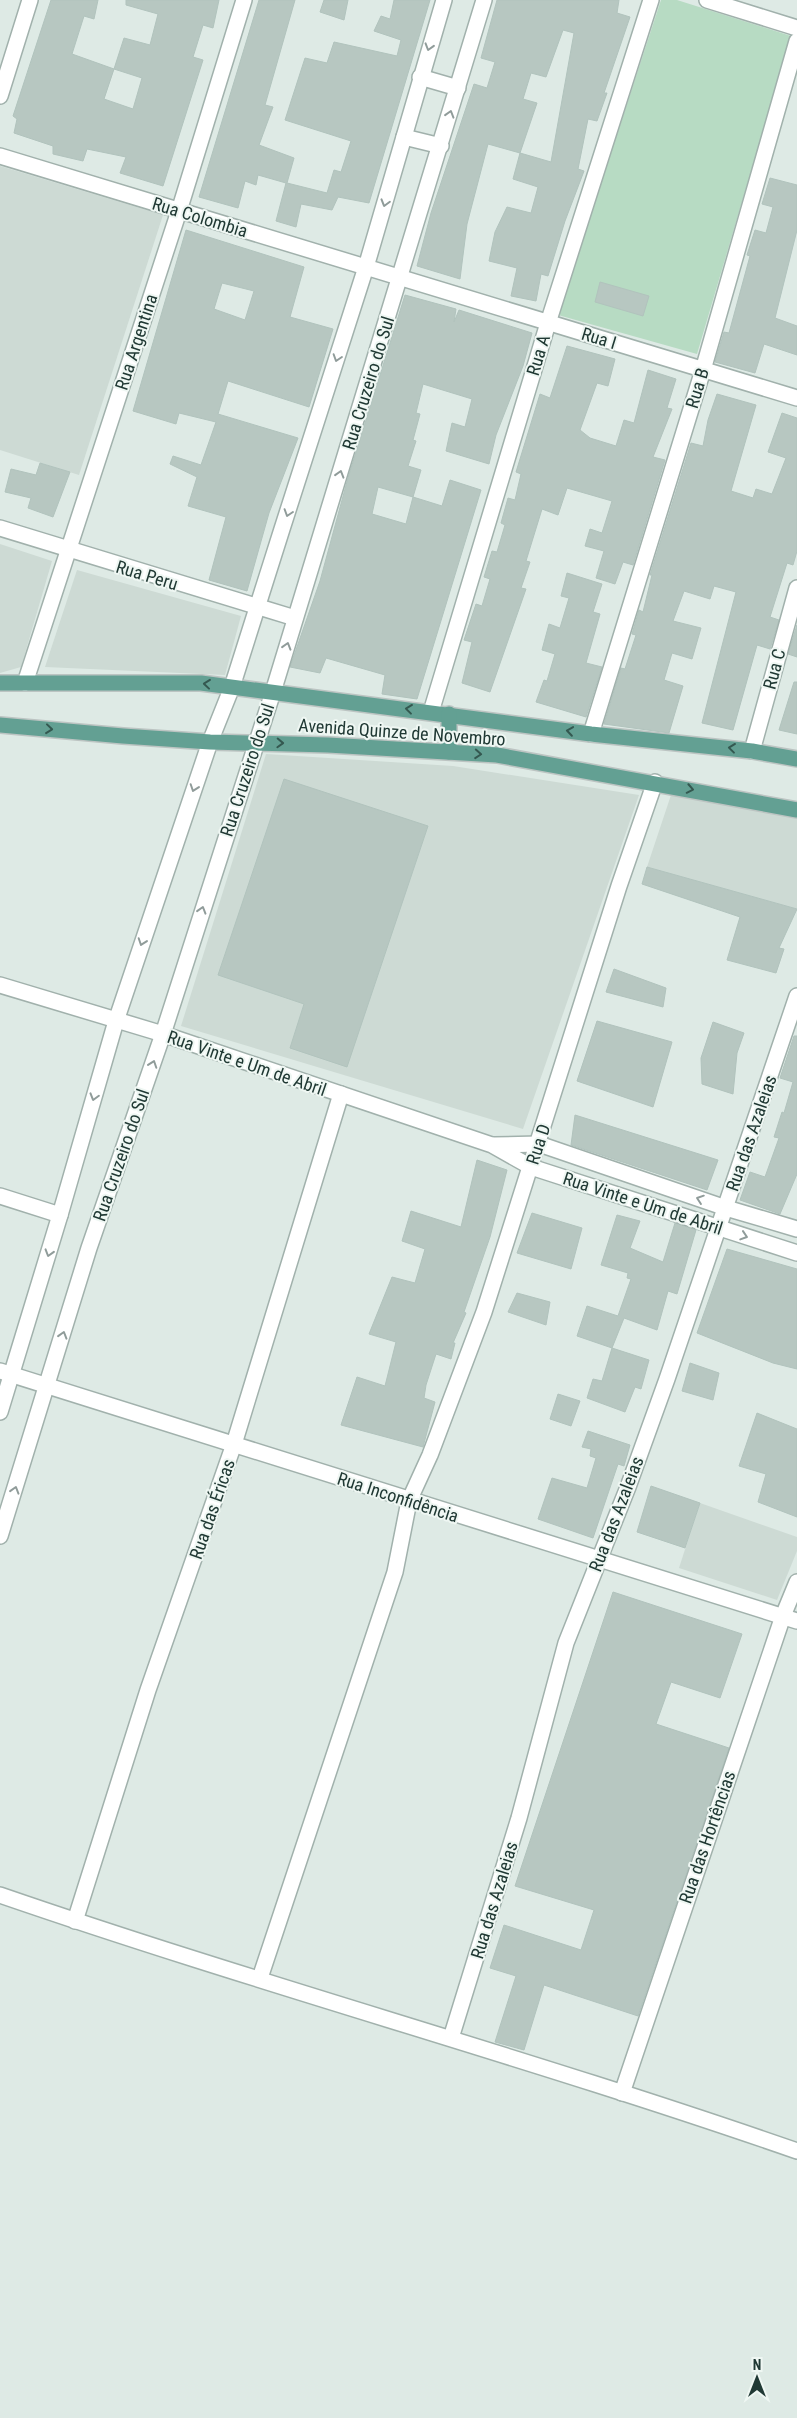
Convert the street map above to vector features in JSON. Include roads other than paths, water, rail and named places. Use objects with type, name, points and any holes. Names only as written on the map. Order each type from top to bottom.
[{"type":"main road","name":"Avenida Quinze de Novembro","points":[[0,683],[201,684],[449,714],[592,734],[752,751],[797,759]]},
{"type":"main road","points":[[449,714],[449,752]]},
{"type":"main road","name":"Avenida Quinze de Novembro","points":[[0,724],[210,742],[255,742],[497,755],[656,782],[797,810]]},
{"type":"street","points":[[0,96],[30,0]]},
{"type":"street","name":"Rua Argentina","points":[[25,683],[179,210],[244,0]]},
{"type":"street","name":"Rua Cruzeiro do Sul","points":[[0,1412],[6,1373],[60,1215],[116,1021],[210,742],[232,687],[366,268],[420,77],[444,0]]},
{"type":"street","name":"Rua Cruzeiro do Sul","points":[[0,1536],[89,1248],[163,1034],[296,618],[401,278],[484,0]]},
{"type":"street","name":"Rua A","points":[[431,712],[548,322],[651,0]]},
{"type":"street","points":[[707,0],[797,28]]},
{"type":"street","name":"Rua B","points":[[592,734],[703,370],[797,40]]},
{"type":"street","points":[[420,77],[458,88]]},
{"type":"street","points":[[404,136],[441,146]]},
{"type":"street","name":"Rua Colombia","points":[[0,156],[401,278]]},
{"type":"street","name":"Rua I","points":[[401,278],[797,398]]},
{"type":"street","name":"Rua Peru","points":[[0,528],[68,551],[296,618]]},
{"type":"street","name":"Rua C","points":[[752,751],[797,588]]},
{"type":"street","name":"Rua D","points":[[260,1978],[395,1572],[409,1501],[430,1455],[484,1312],[539,1144],[619,886],[656,782]]},
{"type":"street","name":"Rua Vinte e Um de Abril","points":[[0,985],[163,1034],[492,1145],[531,1167],[797,1253]]},
{"type":"street","name":"Rua das Azaleias","points":[[451,2038],[520,1818],[566,1643],[667,1379],[797,996]]},
{"type":"street","name":"Rua das Éricas","points":[[76,1921],[148,1690],[234,1444],[340,1094]]},
{"type":"street","name":"Rua Vinte e Um de Abril","points":[[492,1145],[539,1144],[726,1208],[797,1229]]},
{"type":"street","points":[[0,1196],[60,1215]]},
{"type":"street","name":"Rua Inconfidência","points":[[6,1373],[409,1501],[790,1618]]},
{"type":"street","name":"Rua das Hortências","points":[[622,2093],[790,1618],[797,1582]]},
{"type":"street","points":[[0,1895],[76,1921],[796,2147]]}]
